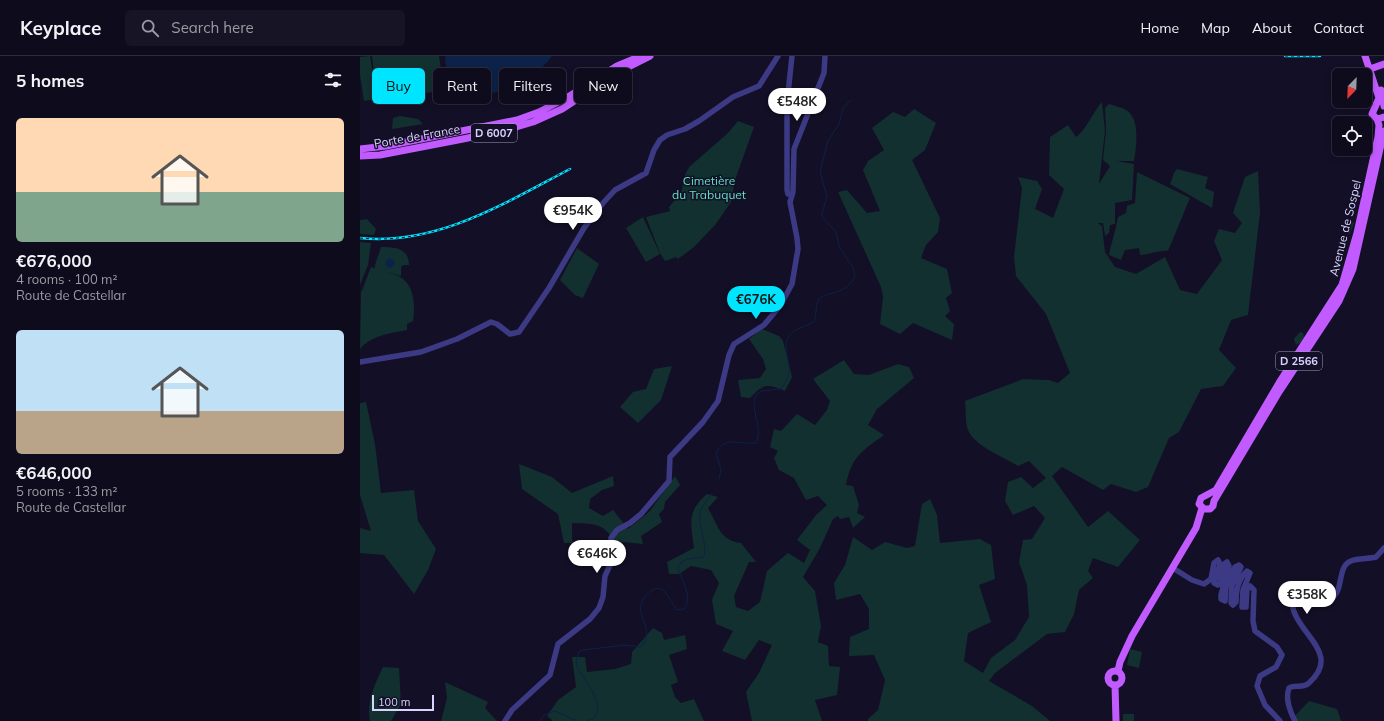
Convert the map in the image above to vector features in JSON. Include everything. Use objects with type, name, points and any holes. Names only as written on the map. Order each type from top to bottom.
[{"type":"main road","name":"Porte de France","points":[[360,149],[386,146],[517,120],[539,112],[568,97],[617,66],[641,56]]},
{"type":"main road","name":"Porte de France","points":[[360,156],[402,151],[506,130],[526,124],[562,109],[620,71],[650,56]]},
{"type":"main road","points":[[1365,56],[1372,68]]},
{"type":"main road","points":[[1370,56],[1381,107]]},
{"type":"main road","points":[[1372,68],[1384,64]]},
{"type":"main road","name":"Avenue de Sospel","points":[[1214,501],[1332,307],[1342,285],[1349,268],[1378,137],[1379,125],[1382,119],[1372,114],[1373,109],[1381,107]]},
{"type":"main road","name":"Avenue de Sospel","points":[[1208,496],[1216,490],[1279,383],[1346,286],[1352,269],[1384,130]]},
{"type":"main road","points":[[1208,496],[1214,501],[1212,508],[1205,509],[1199,504],[1201,498],[1208,496]]},
{"type":"main road","points":[[1158,593],[1163,590],[1176,570],[1200,528],[1205,509]]},
{"type":"main road","points":[[1118,671],[1120,662],[1132,636],[1196,528],[1205,509]]},
{"type":"main road","points":[[1115,685],[1110,683],[1108,677],[1111,671],[1118,671]]},
{"type":"main road","points":[[1115,685],[1119,684],[1122,679],[1121,673],[1118,671]]},
{"type":"main road","points":[[1115,685],[1116,721]]},
{"type":"street","points":[[360,362],[421,352],[457,339],[491,322],[497,324],[510,334],[519,332],[550,288],[584,228],[615,190],[646,173],[654,150],[660,140],[667,135],[685,129],[699,121],[733,97],[759,86],[778,56]]},
{"type":"street","points":[[791,195],[788,194],[787,190],[787,103],[792,56]]},
{"type":"street","points":[[505,721],[512,710],[550,675],[558,644],[595,614],[603,597],[606,576],[611,563],[611,538],[617,530],[630,523],[641,514],[669,481],[670,457],[703,422],[718,401],[729,355],[734,344],[764,325],[788,292],[795,276],[798,249],[791,206],[796,141],[824,73],[825,56]]},
{"type":"street","points":[[1295,721],[1289,707],[1287,696],[1289,688],[1292,686],[1306,686],[1319,672],[1321,663],[1318,648],[1304,628],[1292,603],[1297,598],[1306,597],[1328,600],[1333,598],[1339,588],[1344,569],[1348,562],[1352,560],[1376,557],[1384,548]]},
{"type":"street","points":[[1176,570],[1192,580],[1204,584],[1211,579],[1214,563],[1218,560],[1220,564],[1214,583],[1218,585],[1220,584],[1224,564],[1228,562],[1229,566],[1221,595],[1221,599],[1225,601],[1228,583],[1235,567],[1239,565],[1241,570],[1232,585],[1231,603],[1233,605],[1236,602],[1236,589],[1238,584],[1247,570],[1250,573],[1243,590],[1242,607],[1246,607],[1247,605],[1247,589],[1250,586],[1254,590],[1253,621],[1255,631],[1276,647],[1282,655],[1276,667],[1260,676],[1257,686],[1265,705],[1280,721]]},
{"type":"green space","points":[[370,56],[372,68],[372,100],[364,101],[360,75],[360,57]]},
{"type":"green space","points":[[372,56],[439,56],[441,68],[433,68],[433,92],[425,93],[425,68],[374,68]]},
{"type":"green space","points":[[1102,102],[1105,131],[1099,184],[1110,166],[1103,160],[1106,131],[1105,108],[1109,104],[1126,110],[1131,114],[1136,126],[1136,148],[1134,161],[1117,161],[1134,164],[1132,200],[1115,203],[1115,224],[1110,225],[1109,233],[1105,236],[1103,223],[1098,223],[1102,226],[1105,252],[1115,267],[1136,274],[1165,257],[1180,290],[1197,294],[1222,260],[1214,241],[1219,229],[1235,233],[1242,223],[1233,213],[1245,177],[1258,171],[1260,213],[1248,315],[1231,320],[1219,350],[1236,368],[1223,386],[1201,389],[1179,432],[1169,438],[1148,487],[1136,492],[1111,484],[1103,490],[1062,467],[1052,476],[1088,527],[1108,511],[1140,540],[1118,567],[1093,558],[1088,571],[1093,578],[1079,590],[1074,614],[1065,632],[1047,634],[995,673],[989,681],[1032,706],[1050,721],[868,721],[868,719],[878,710],[885,680],[874,655],[849,656],[850,637],[869,629],[869,609],[860,594],[836,600],[834,583],[845,565],[853,537],[872,550],[885,542],[907,548],[915,546],[922,504],[930,499],[937,515],[940,543],[980,539],[991,545],[995,579],[979,585],[991,622],[968,633],[964,661],[983,673],[991,658],[1015,640],[1029,617],[1027,585],[1019,562],[1023,540],[1032,539],[1045,518],[1034,506],[1013,515],[1005,501],[1008,482],[1021,477],[1033,488],[1046,478],[1029,461],[1018,466],[990,451],[976,441],[971,436],[967,427],[965,401],[1023,379],[1049,380],[1058,383],[1070,373],[1046,314],[1016,276],[1014,257],[1022,188],[1018,177],[1037,181],[1042,189],[1035,209],[1053,218],[1064,189],[1049,175],[1050,137],[1068,125],[1076,137],[1083,130]]},
{"type":"green space","points":[[914,109],[936,123],[925,150],[912,160],[940,218],[938,232],[926,245],[921,258],[947,269],[952,293],[946,298],[950,311],[945,316],[954,324],[952,340],[913,323],[900,334],[880,324],[883,297],[881,287],[838,192],[847,190],[867,213],[880,211],[863,170],[868,161],[884,150],[872,128],[893,112],[905,117]]},
{"type":"green space","points":[[400,116],[418,119],[423,124],[392,129],[393,118]]},
{"type":"green space","name":"Cimetière du Trabuquet","points":[[738,121],[754,127],[735,180],[731,202],[715,225],[694,247],[678,259],[676,257],[665,261],[660,253],[646,217],[670,211],[669,207],[681,193],[685,175],[689,167],[728,133]]},
{"type":"green space","points":[[1177,169],[1208,177],[1205,188],[1214,192],[1212,208],[1170,184]]},
{"type":"green space","points":[[1137,172],[1190,198],[1168,251],[1140,255],[1139,248],[1125,250],[1121,260],[1109,255],[1118,217],[1126,213],[1127,206],[1135,203]]},
{"type":"green space","points":[[643,217],[660,254],[646,262],[626,228]]},
{"type":"green space","points":[[367,219],[376,229],[374,235],[360,234],[360,220]]},
{"type":"green space","points":[[1350,220],[1354,223],[1350,234],[1346,232]]},
{"type":"green space","points":[[360,242],[371,243],[368,265],[360,285]]},
{"type":"green space","points":[[381,247],[396,248],[407,255],[409,265],[404,265],[401,267],[401,276],[386,272],[401,278],[410,288],[414,304],[413,321],[407,324],[407,330],[375,338],[360,349],[361,293],[371,267],[385,271],[375,268]]},
{"type":"green space","points":[[577,248],[599,264],[583,298],[575,295],[560,280]]},
{"type":"green space","points":[[762,329],[779,336],[783,341],[792,377],[785,391],[766,386],[762,387],[750,398],[741,397],[738,380],[760,378],[766,369],[763,359],[749,339]]},
{"type":"green space","points":[[1300,332],[1303,333],[1304,337],[1302,342],[1296,345],[1294,339]]},
{"type":"green space","points":[[844,360],[854,374],[869,375],[898,364],[909,367],[914,378],[877,409],[868,425],[884,435],[864,450],[854,461],[848,475],[846,485],[853,486],[859,505],[857,513],[865,517],[853,528],[849,517],[840,519],[838,516],[833,519],[820,548],[803,577],[815,591],[821,626],[818,642],[828,646],[829,666],[840,667],[837,695],[815,700],[822,721],[752,721],[746,692],[759,673],[772,645],[759,640],[745,660],[722,651],[733,631],[716,624],[712,600],[719,583],[711,570],[691,566],[679,574],[669,574],[667,562],[694,548],[691,525],[693,513],[700,501],[707,494],[718,497],[708,508],[720,531],[728,539],[741,543],[756,562],[749,562],[734,596],[736,607],[748,611],[760,602],[767,571],[788,553],[804,563],[810,550],[797,540],[816,515],[827,505],[818,496],[806,500],[794,478],[779,470],[774,458],[778,451],[770,447],[774,429],[781,431],[797,414],[815,425],[827,410],[830,401],[813,379]]},
{"type":"green space","points":[[672,366],[661,400],[638,423],[620,407],[633,392],[646,389],[654,369]]},
{"type":"green space","points":[[366,402],[375,444],[381,493],[414,490],[418,521],[436,549],[428,570],[414,594],[384,555],[360,553],[360,528],[371,531],[360,495],[360,403]]},
{"type":"green space","points":[[519,464],[552,477],[572,493],[613,476],[614,486],[602,490],[590,499],[589,508],[603,516],[613,510],[628,529],[649,512],[675,476],[680,485],[665,502],[664,509],[659,514],[662,522],[641,536],[643,544],[614,541],[606,530],[601,527],[591,524],[572,523],[572,543],[564,543],[558,514],[522,489]]},
{"type":"green space","points":[[653,628],[662,633],[664,640],[685,635],[687,649],[669,655],[678,682],[671,685],[675,697],[681,703],[694,699],[704,721],[553,721],[547,716],[558,700],[576,687],[572,657],[585,657],[587,672],[615,669],[631,664],[632,652]]},
{"type":"green space","points":[[1130,649],[1142,652],[1139,668],[1127,665]]},
{"type":"green space","points":[[383,667],[399,668],[401,704],[391,721],[370,721],[370,700],[374,686]]},
{"type":"green space","points":[[445,682],[488,702],[485,708],[497,721],[441,721],[447,698]]},
{"type":"green space","points":[[1309,701],[1337,709],[1341,721],[1297,721],[1295,716]]},
{"type":"green space","points":[[1123,714],[1134,714],[1134,721],[1123,721]]},
{"type":"water","points":[[445,56],[552,56],[541,68],[499,68],[499,91],[491,93],[491,68],[446,68]]},
{"type":"water","points":[[388,259],[392,259],[394,263],[392,267],[388,267],[386,265],[386,261]]},
{"type":"waterway","points":[[719,479],[721,470],[716,453],[720,447],[728,442],[756,443],[758,437],[758,425],[754,401],[756,395],[761,391],[781,389],[786,381],[789,374],[786,344],[790,335],[796,330],[814,321],[816,307],[821,297],[846,287],[855,276],[853,268],[839,246],[836,232],[822,217],[827,197],[820,171],[828,141],[839,124],[843,108],[851,100]]},
{"type":"waterway","points":[[587,721],[595,717],[598,711],[598,704],[595,696],[577,667],[576,661],[579,652],[583,650],[625,645],[640,647],[644,642],[647,633],[640,608],[643,600],[652,590],[660,589],[664,591],[677,610],[684,609],[687,594],[678,568],[681,562],[688,559],[704,557],[705,545],[700,516],[701,510],[711,494]]},
{"type":"waterway","points":[[540,721],[544,715],[555,711],[577,721]]},
{"type":"railway","points":[[1285,56],[1320,56]]},
{"type":"railway","points":[[360,238],[388,239],[443,229],[495,208],[570,169]]}]
